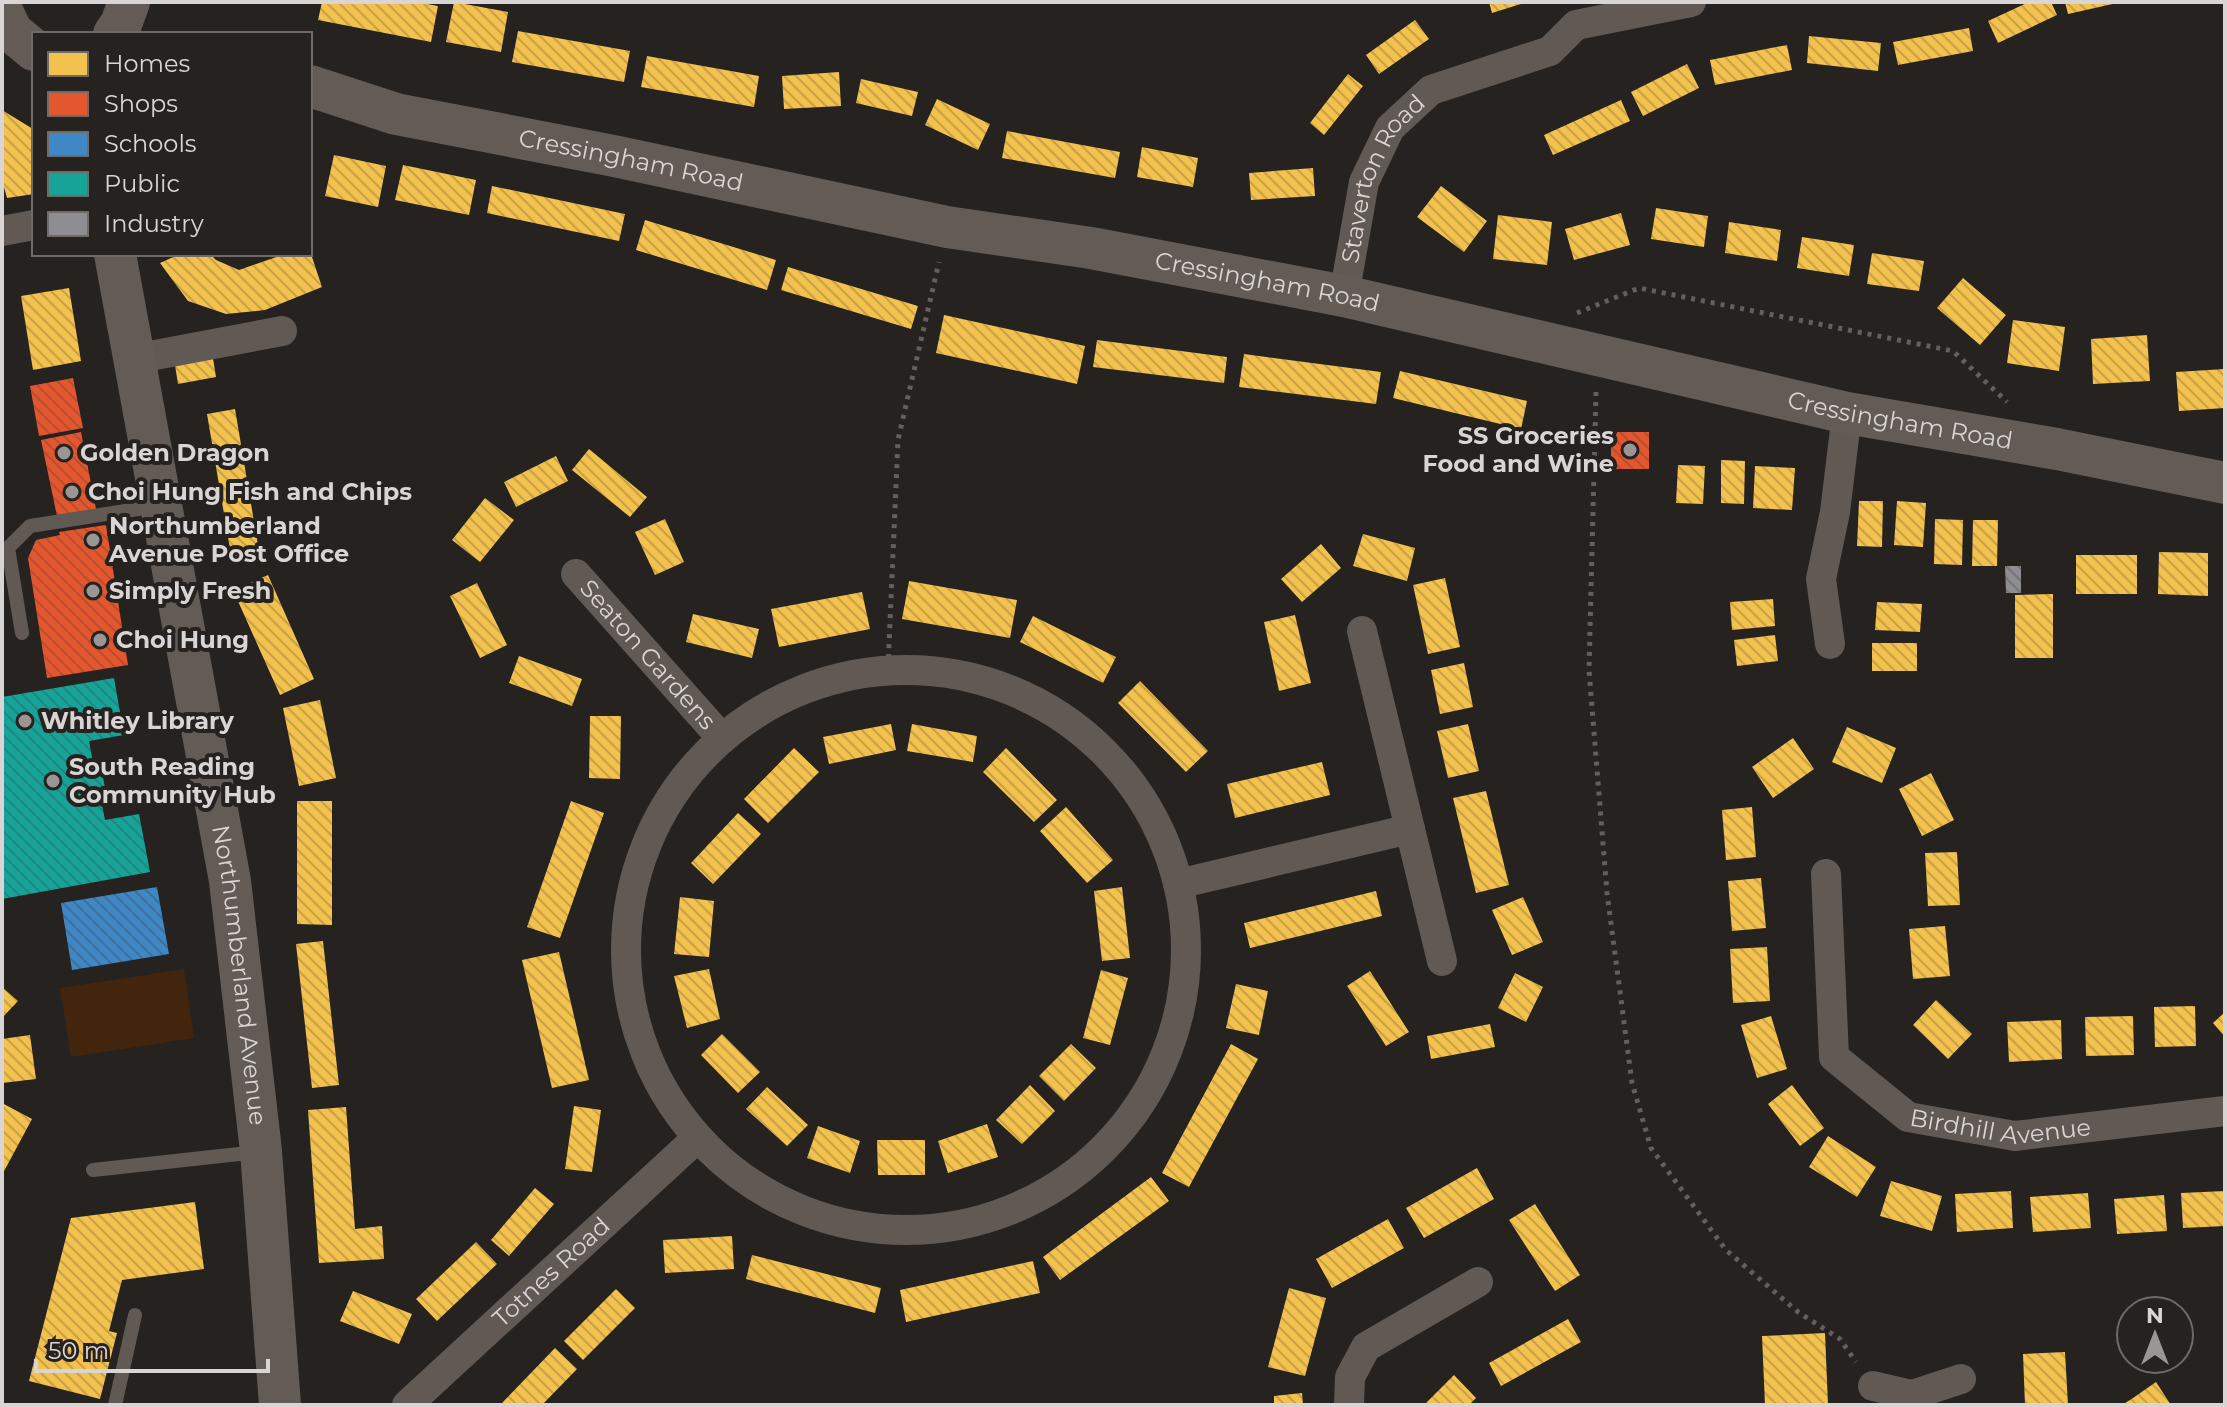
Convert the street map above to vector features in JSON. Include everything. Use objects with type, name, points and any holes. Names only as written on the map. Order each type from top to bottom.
[{"type":"street","name":"Staverton Road","points":[[1344,296],[1364,182],[1390,128],[1431,90],[1550,51],[1576,14],[1691,2]]},
{"type":"street","points":[[2,12],[12,32],[32,48]]},
{"type":"street","name":"Cressingham Road","points":[[312,87],[396,114],[614,156],[947,227],[1091,248],[1344,296],[1847,413],[2057,449],[2225,483]]},
{"type":"street","points":[[2,231],[32,225]]},
{"type":"street","name":"Northumberland Avenue","points":[[115,256],[230,881],[261,1151],[280,1405]]},
{"type":"street","points":[[134,359],[282,331]]},
{"type":"street","points":[[1830,644],[1821,579],[1835,512],[1847,413]]},
{"type":"street","name":"Seaton Gardens","points":[[576,574],[719,735]]},
{"type":"street","points":[[1362,631],[1442,961]]},
{"type":"street","points":[[888,668],[939,669],[999,684],[1063,717],[1106,752],[1151,807],[1178,884],[1188,969],[1166,1059],[1117,1138],[1045,1196],[958,1229],[875,1230],[777,1203],[695,1140],[652,1075],[631,1009],[624,930],[641,863],[676,786],[719,735],[801,688],[888,668]]},
{"type":"street","points":[[1178,884],[1410,829]]},
{"type":"street","name":"Birdhill Avenue","points":[[1826,874],[1834,1057],[1908,1117],[2015,1136],[2225,1111]]},
{"type":"street","name":"Totnes Road","points":[[407,1405],[695,1140]]},
{"type":"street","points":[[1349,1405],[1350,1377],[1366,1347],[1478,1282]]},
{"type":"street","points":[[1873,1386],[1912,1400],[1961,1379]]},
{"type":"lane","points":[[22,633],[8,548],[30,526],[162,505]]},
{"type":"lane","points":[[93,1170],[261,1151]]},
{"type":"lane","points":[[115,1405],[135,1315]]},
{"type":"path","points":[[888,668],[898,440],[947,227]]},
{"type":"path","points":[[1573,315],[1639,288],[1953,351],[2011,405]]},
{"type":"path","points":[[1597,355],[1589,670],[1607,893],[1632,1083],[1651,1148],[1726,1250],[1798,1312],[1840,1339],[1873,1386]]},
{"type":"shaded area","points":[[184,969],[194,1038],[71,1057],[60,988]]},
{"type":"building: Homes","points":[[322,2],[416,2],[438,6],[431,42],[318,20]]},
{"type":"building: Homes","points":[[454,2],[508,12],[501,52],[446,42]]},
{"type":"building: Homes","points":[[1489,2],[1524,2],[1524,3],[1492,13]]},
{"type":"building: Homes","points":[[2029,2],[2051,2],[2057,15],[1998,43],[1988,21]]},
{"type":"building: Homes","points":[[2065,2],[2116,2],[2117,3],[2068,14]]},
{"type":"building: Homes","points":[[1415,20],[1429,39],[1379,74],[1366,55]]},
{"type":"building: Homes","points":[[1969,28],[1973,51],[1898,65],[1893,42]]},
{"type":"building: Homes","points":[[518,31],[630,51],[624,82],[512,62]]},
{"type":"building: Homes","points":[[1809,36],[1881,43],[1878,71],[1807,63]]},
{"type":"building: Homes","points":[[1787,45],[1792,70],[1715,85],[1710,60]]},
{"type":"building: Homes","points":[[647,56],[759,76],[754,107],[641,87]]},
{"type":"building: Homes","points":[[1687,64],[1699,88],[1643,116],[1631,92]]},
{"type":"building: Homes","points":[[839,72],[841,106],[784,109],[782,76]]},
{"type":"building: Homes","points":[[1348,74],[1363,86],[1324,135],[1310,123]]},
{"type":"building: Homes","points":[[861,79],[918,92],[912,116],[856,103]]},
{"type":"building: Homes","points":[[937,99],[990,124],[978,150],[925,125]]},
{"type":"building: Homes","points":[[1621,100],[1630,121],[1553,155],[1544,135]]},
{"type":"building: Homes","points":[[2,110],[32,128],[32,194],[7,198],[2,180]]},
{"type":"building: Homes","points":[[1007,131],[1120,152],[1115,178],[1002,158]]},
{"type":"building: Homes","points":[[1142,147],[1198,158],[1193,187],[1137,177]]},
{"type":"building: Homes","points":[[334,155],[386,166],[378,207],[325,196]]},
{"type":"building: Homes","points":[[403,165],[476,180],[469,215],[395,200]]},
{"type":"building: Homes","points":[[1313,168],[1315,196],[1251,200],[1249,173]]},
{"type":"building: Homes","points":[[492,186],[625,214],[619,241],[487,213]]},
{"type":"building: Homes","points":[[1441,186],[1487,221],[1464,252],[1417,217]]},
{"type":"building: Homes","points":[[1656,208],[1708,216],[1704,247],[1651,239]]},
{"type":"building: Homes","points":[[1621,213],[1630,245],[1574,260],[1565,229]]},
{"type":"building: Homes","points":[[1498,215],[1552,222],[1547,265],[1493,259]]},
{"type":"building: Homes","points":[[645,220],[776,260],[767,290],[636,250]]},
{"type":"building: Homes","points":[[1729,222],[1781,230],[1777,261],[1725,253]]},
{"type":"building: Homes","points":[[1802,237],[1854,245],[1849,276],[1797,268]]},
{"type":"building: Homes","points":[[1872,253],[1924,261],[1919,291],[1867,284]]},
{"type":"building: Homes","points":[[176,256],[212,256],[239,270],[279,256],[312,256],[322,287],[265,310],[226,314],[188,301],[160,263]]},
{"type":"building: Homes","points":[[788,267],[918,306],[911,329],[781,290]]},
{"type":"building: Homes","points":[[1963,278],[2006,315],[1980,345],[1937,308]]},
{"type":"building: Homes","points":[[69,288],[81,361],[33,370],[21,296]]},
{"type":"building: Homes","points":[[944,315],[1085,346],[1077,384],[936,353]]},
{"type":"building: Homes","points":[[2013,320],[2065,327],[2059,371],[2007,363]]},
{"type":"building: Homes","points":[[2147,335],[2150,381],[2093,384],[2091,339]]},
{"type":"building: Homes","points":[[1097,340],[1227,357],[1224,383],[1093,367]]},
{"type":"building: Homes","points":[[212,352],[216,377],[178,384],[174,359]]},
{"type":"building: Homes","points":[[1244,354],[1381,372],[1376,404],[1239,387]]},
{"type":"building: Homes","points":[[2225,369],[2225,408],[2179,411],[2176,372]]},
{"type":"building: Homes","points":[[1400,371],[1527,401],[1521,429],[1393,398]]},
{"type":"building: Homes","points":[[235,409],[260,557],[232,561],[207,414]]},
{"type":"building: Homes","points":[[589,449],[647,497],[630,517],[572,470]]},
{"type":"building: Homes","points":[[556,456],[568,481],[516,507],[504,482]]},
{"type":"building: Homes","points":[[1721,460],[1745,461],[1744,504],[1721,503]]},
{"type":"building: Homes","points":[[1678,465],[1705,466],[1703,504],[1676,503]]},
{"type":"building: Homes","points":[[1755,466],[1795,468],[1792,510],[1753,508]]},
{"type":"building: Homes","points":[[485,498],[514,520],[480,562],[452,540]]},
{"type":"building: Homes","points":[[1859,501],[1883,501],[1882,547],[1857,546]]},
{"type":"building: Homes","points":[[1897,501],[1926,503],[1923,547],[1894,545]]},
{"type":"building: Homes","points":[[665,519],[684,562],[655,575],[635,532]]},
{"type":"building: Homes","points":[[1935,519],[1963,520],[1962,565],[1934,564]]},
{"type":"building: Homes","points":[[1973,520],[1998,520],[1997,566],[1972,566]]},
{"type":"building: Homes","points":[[1363,534],[1415,548],[1407,581],[1353,566]]},
{"type":"building: Homes","points":[[1321,544],[1341,568],[1302,602],[1281,579]]},
{"type":"building: Homes","points":[[2159,552],[2208,553],[2208,596],[2158,594]]},
{"type":"building: Homes","points":[[2076,555],[2137,555],[2137,594],[2076,594]]},
{"type":"building: Homes","points":[[268,575],[314,679],[280,695],[233,590]]},
{"type":"building: Homes","points":[[1445,578],[1460,647],[1428,654],[1413,585]]},
{"type":"building: Homes","points":[[909,581],[1017,600],[1010,638],[902,619]]},
{"type":"building: Homes","points":[[477,583],[507,645],[480,658],[450,596]]},
{"type":"building: Homes","points":[[862,592],[870,629],[779,647],[771,609]]},
{"type":"building: Homes","points":[[2053,594],[2053,658],[2015,658],[2015,595]]},
{"type":"building: Homes","points":[[1773,599],[1775,626],[1732,630],[1730,602]]},
{"type":"building: Homes","points":[[1877,602],[1922,604],[1920,632],[1875,630]]},
{"type":"building: Homes","points":[[693,614],[759,629],[752,658],[686,642]]},
{"type":"building: Homes","points":[[1295,615],[1311,683],[1279,691],[1264,622]]},
{"type":"building: Homes","points":[[1033,616],[1116,657],[1103,683],[1020,642]]},
{"type":"building: Homes","points":[[1775,635],[1778,661],[1737,666],[1734,640]]},
{"type":"building: Homes","points":[[1872,643],[1917,643],[1917,671],[1872,671]]},
{"type":"building: Homes","points":[[519,656],[582,679],[572,706],[509,683]]},
{"type":"building: Homes","points":[[1464,663],[1473,707],[1440,714],[1431,670]]},
{"type":"building: Homes","points":[[1140,681],[1208,751],[1186,772],[1118,703]]},
{"type":"building: Homes","points":[[320,700],[336,778],[299,786],[283,708]]},
{"type":"building: Homes","points":[[590,716],[621,716],[620,779],[589,778]]},
{"type":"building: Homes","points":[[891,724],[896,750],[829,764],[823,737]]},
{"type":"building: Homes","points":[[912,724],[977,736],[973,762],[907,751]]},
{"type":"building: Homes","points":[[1468,724],[1479,771],[1448,778],[1437,731]]},
{"type":"building: Homes","points":[[1847,727],[1896,748],[1882,783],[1832,762]]},
{"type":"building: Homes","points":[[1793,738],[1814,769],[1773,798],[1752,767]]},
{"type":"building: Homes","points":[[794,748],[819,772],[768,823],[744,799]]},
{"type":"building: Homes","points":[[1006,748],[1057,800],[1034,822],[983,772]]},
{"type":"building: Homes","points":[[1322,762],[1330,795],[1235,818],[1227,784]]},
{"type":"building: Homes","points":[[1931,773],[1954,820],[1922,836],[1899,789]]},
{"type":"building: Homes","points":[[1486,791],[1509,885],[1476,893],[1453,798]]},
{"type":"building: Homes","points":[[297,801],[332,801],[332,925],[297,924]]},
{"type":"building: Homes","points":[[571,801],[604,813],[560,938],[527,927]]},
{"type":"building: Homes","points":[[1066,807],[1113,860],[1087,883],[1040,831]]},
{"type":"building: Homes","points":[[1752,807],[1756,857],[1726,860],[1722,810]]},
{"type":"building: Homes","points":[[738,813],[761,834],[713,884],[691,863]]},
{"type":"building: Homes","points":[[1957,852],[1960,905],[1928,906],[1925,853]]},
{"type":"building: Homes","points":[[1761,878],[1766,928],[1732,931],[1728,881]]},
{"type":"building: Homes","points":[[1122,887],[1130,958],[1102,961],[1094,891]]},
{"type":"building: Homes","points":[[1376,891],[1382,916],[1250,948],[1244,923]]},
{"type":"building: Homes","points":[[680,897],[714,901],[709,957],[674,954]]},
{"type":"building: Homes","points":[[1523,897],[1543,942],[1512,955],[1492,910]]},
{"type":"building: Homes","points":[[1945,926],[1950,976],[1913,979],[1909,929]]},
{"type":"building: Homes","points":[[323,941],[339,1085],[312,1088],[296,944]]},
{"type":"building: Homes","points":[[1767,947],[1770,1001],[1733,1003],[1730,949]]},
{"type":"building: Homes","points":[[559,952],[589,1080],[552,1088],[522,960]]},
{"type":"building: Homes","points":[[709,969],[720,1019],[687,1028],[674,976]]},
{"type":"building: Homes","points":[[1101,970],[1128,978],[1110,1045],[1083,1038]]},
{"type":"building: Homes","points":[[1370,971],[1409,1032],[1386,1046],[1347,986]]},
{"type":"building: Homes","points":[[1515,973],[1543,987],[1526,1022],[1498,1008]]},
{"type":"building: Homes","points":[[1236,984],[1268,991],[1259,1035],[1226,1028]]},
{"type":"building: Homes","points":[[2,987],[18,1001],[2,1018]]},
{"type":"building: Homes","points":[[1936,1000],[1972,1034],[1948,1059],[1913,1025]]},
{"type":"building: Homes","points":[[2195,1006],[2196,1046],[2155,1047],[2154,1007]]},
{"type":"building: Homes","points":[[2225,1012],[2225,1037],[2213,1023]]},
{"type":"building: Homes","points":[[1771,1016],[1787,1069],[1757,1078],[1741,1025]]},
{"type":"building: Homes","points":[[2133,1016],[2134,1055],[2086,1056],[2085,1017]]},
{"type":"building: Homes","points":[[2061,1020],[2062,1059],[2009,1062],[2007,1022]]},
{"type":"building: Homes","points":[[1490,1024],[1495,1047],[1431,1059],[1427,1036]]},
{"type":"building: Homes","points":[[722,1034],[760,1072],[738,1093],[701,1055]]},
{"type":"building: Homes","points":[[30,1035],[36,1079],[2,1083],[2,1039]]},
{"type":"building: Homes","points":[[1071,1044],[1096,1068],[1064,1101],[1039,1076]]},
{"type":"building: Homes","points":[[1231,1044],[1258,1059],[1189,1187],[1162,1173]]},
{"type":"building: Homes","points":[[1030,1085],[1055,1111],[1022,1144],[996,1120]]},
{"type":"building: Homes","points":[[1792,1085],[1824,1128],[1800,1146],[1768,1104]]},
{"type":"building: Homes","points":[[767,1087],[808,1125],[787,1146],[746,1109]]},
{"type":"building: Homes","points":[[2,1103],[32,1119],[2,1175]]},
{"type":"building: Homes","points":[[574,1106],[601,1110],[592,1172],[565,1169]]},
{"type":"building: Homes","points":[[346,1107],[355,1229],[382,1226],[384,1259],[319,1263],[308,1110]]},
{"type":"building: Homes","points":[[987,1124],[998,1157],[948,1173],[938,1141]]},
{"type":"building: Homes","points":[[818,1126],[860,1141],[850,1173],[807,1158]]},
{"type":"building: Homes","points":[[1828,1136],[1876,1167],[1857,1197],[1809,1167]]},
{"type":"building: Homes","points":[[877,1140],[925,1140],[925,1175],[878,1175]]},
{"type":"building: Homes","points":[[1477,1168],[1494,1199],[1424,1238],[1406,1208]]},
{"type":"building: Homes","points":[[1151,1177],[1169,1201],[1060,1280],[1043,1257]]},
{"type":"building: Homes","points":[[1891,1181],[1942,1196],[1932,1231],[1880,1216]]},
{"type":"building: Homes","points":[[535,1188],[554,1204],[509,1256],[491,1240]]},
{"type":"building: Homes","points":[[2011,1191],[2013,1228],[1957,1232],[1955,1194]]},
{"type":"building: Homes","points":[[2225,1191],[2225,1226],[2183,1228],[2181,1193]]},
{"type":"building: Homes","points":[[2088,1193],[2091,1228],[2033,1232],[2030,1197]]},
{"type":"building: Homes","points":[[2164,1195],[2167,1231],[2117,1234],[2114,1199]]},
{"type":"building: Homes","points":[[195,1202],[204,1269],[122,1280],[109,1331],[117,1333],[100,1399],[29,1381],[71,1218]]},
{"type":"building: Homes","points":[[1535,1204],[1580,1275],[1555,1291],[1509,1220]]},
{"type":"building: Homes","points":[[1388,1219],[1404,1248],[1332,1288],[1316,1259]]},
{"type":"building: Homes","points":[[732,1236],[734,1269],[665,1273],[663,1240]]},
{"type":"building: Homes","points":[[476,1242],[497,1264],[437,1321],[416,1299]]},
{"type":"building: Homes","points":[[752,1255],[881,1288],[875,1313],[746,1279]]},
{"type":"building: Homes","points":[[1033,1261],[1040,1293],[906,1322],[900,1290]]},
{"type":"building: Homes","points":[[1289,1288],[1326,1298],[1305,1376],[1268,1367]]},
{"type":"building: Homes","points":[[616,1289],[635,1308],[583,1360],[564,1341]]},
{"type":"building: Homes","points":[[353,1291],[412,1314],[399,1344],[340,1321]]},
{"type":"building: Homes","points":[[1568,1319],[1581,1342],[1501,1386],[1489,1363]]},
{"type":"building: Homes","points":[[1825,1333],[1828,1405],[1765,1405],[1762,1336]]},
{"type":"building: Homes","points":[[555,1348],[577,1369],[542,1405],[500,1405]]},
{"type":"building: Homes","points":[[2065,1352],[2068,1405],[2025,1405],[2023,1354]]},
{"type":"building: Homes","points":[[1454,1375],[1476,1398],[1469,1405],[1424,1405]]},
{"type":"building: Homes","points":[[2156,1382],[2171,1405],[2122,1405],[2133,1398]]},
{"type":"building: Homes","points":[[1302,1393],[1303,1405],[1274,1405],[1274,1396]]},
{"type":"building: Shops","points":[[73,378],[83,428],[39,436],[30,386]]},
{"type":"building: Shops","points":[[81,432],[96,509],[57,516],[41,440]]},
{"type":"building: Shops","name":"SS Groceries Food and Wine","points":[[1611,432],[1649,432],[1649,469],[1611,469]]},
{"type":"building: Shops","points":[[106,525],[128,665],[47,678],[28,558],[36,540],[60,535],[59,532]]},
{"type":"building: Schools","points":[[157,887],[169,954],[72,970],[61,903]]},
{"type":"building: Public","name":"South Reading Community Hub","points":[[114,678],[124,735],[89,741],[93,763],[100,762],[107,798],[101,799],[105,820],[139,814],[150,872],[2,899],[2,697]]},
{"type":"building: Industry","points":[[2005,566],[2021,566],[2021,593],[2006,593]]},
{"type":"place","name":"SS Groceries Food and Wine","points":[[1630,450]]},
{"type":"place","name":"Golden Dragon","points":[[64,453]]},
{"type":"place","name":"Choi Hung Fish and Chips","points":[[72,492]]},
{"type":"place","name":"Northumberland Avenue Post Office","points":[[93,540]]},
{"type":"place","name":"Simply Fresh","points":[[93,591]]},
{"type":"place","name":"Choi Hung","points":[[100,640]]},
{"type":"place","name":"Whitley Library","points":[[25,721]]},
{"type":"place","name":"South Reading Community Hub","points":[[53,781]]}]
